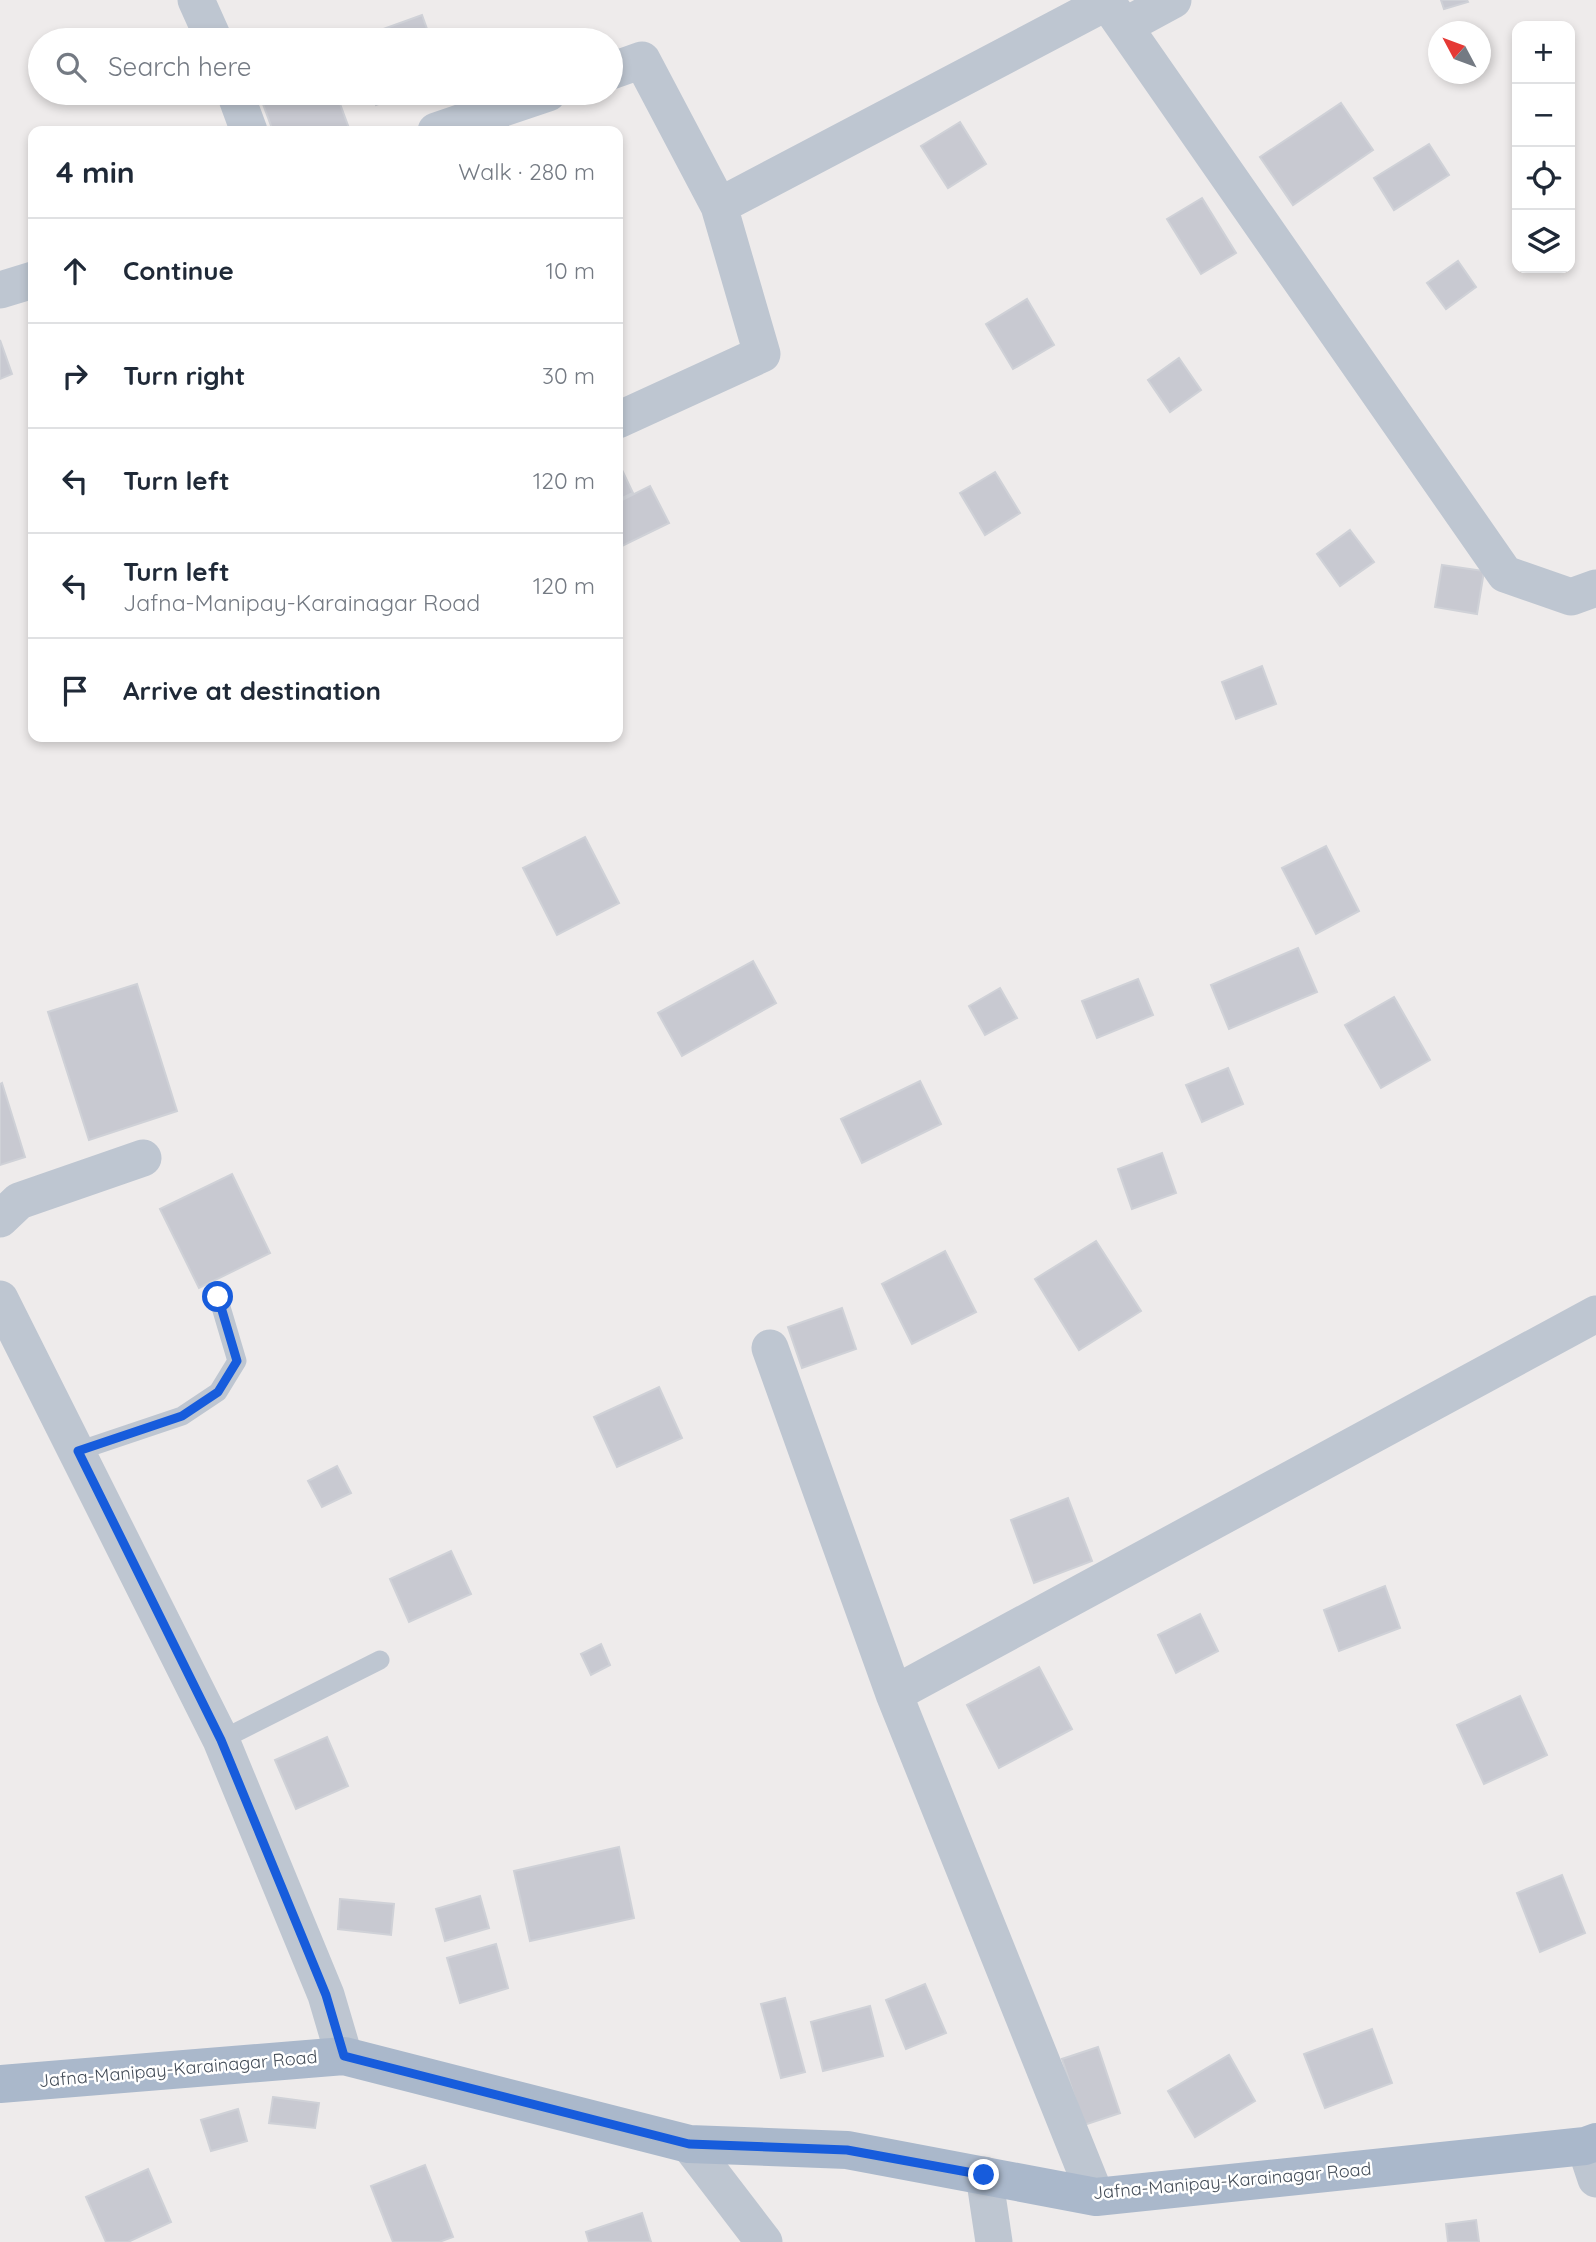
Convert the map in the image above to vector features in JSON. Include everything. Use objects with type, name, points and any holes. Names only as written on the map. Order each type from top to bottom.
[{"type":"main road","name":"Jafna-Manipay-Karainagar Road","points":[[0,2084],[344,2056],[689,2144],[847,2150],[1096,2197],[1592,2155]]},
{"type":"street","points":[[196,0],[209,28]]},
{"type":"street","points":[[1125,26],[1173,0]]},
{"type":"street","points":[[719,206],[1107,2],[1505,574],[1571,597],[1596,588]]},
{"type":"street","points":[[623,67],[642,60],[719,206],[762,354],[623,419]]},
{"type":"street","points":[[239,105],[247,126]]},
{"type":"street","points":[[451,126],[513,105]]},
{"type":"street","points":[[0,290],[28,282]]},
{"type":"street","points":[[0,1219],[19,1201],[143,1158]]},
{"type":"street","points":[[0,1299],[221,1740],[326,1995],[344,2056]]},
{"type":"street","points":[[894,1694],[1596,1314]]},
{"type":"street","points":[[770,1348],[894,1694],[1096,2197]]},
{"type":"street","points":[[689,2144],[764,2242]]},
{"type":"street","points":[[984,2175],[994,2242]]},
{"type":"lane","points":[[78,1451],[182,1416],[218,1392],[237,1361],[218,1297]]},
{"type":"lane","points":[[221,1740],[380,1660]]},
{"type":"building","points":[[1441,0],[1467,0],[1468,2],[1444,9]]},
{"type":"building","points":[[422,15],[427,28],[386,28]]},
{"type":"building","points":[[1341,103],[1373,150],[1293,205],[1260,157]]},
{"type":"building","points":[[263,105],[340,105],[348,126],[271,126]]},
{"type":"building","points":[[960,122],[986,164],[948,188],[921,146]]},
{"type":"building","points":[[1429,144],[1449,175],[1394,210],[1374,178]]},
{"type":"building","points":[[1202,198],[1236,253],[1201,274],[1167,219]]},
{"type":"building","points":[[1458,261],[1476,287],[1446,309],[1427,283]]},
{"type":"building","points":[[1027,299],[1054,345],[1013,369],[986,324]]},
{"type":"building","points":[[0,340],[12,374],[0,379]]},
{"type":"building","points":[[1179,358],[1201,390],[1170,412],[1148,380]]},
{"type":"building","points":[[623,472],[633,493],[623,498]]},
{"type":"building","points":[[995,472],[1020,513],[985,535],[960,493]]},
{"type":"building","points":[[650,486],[669,523],[623,546],[623,500]]},
{"type":"building","points":[[1350,530],[1374,562],[1340,586],[1317,554]]},
{"type":"building","points":[[1442,565],[1484,571],[1477,614],[1435,607]]},
{"type":"building","points":[[1262,666],[1276,704],[1236,719],[1222,682]]},
{"type":"building","points":[[585,837],[619,903],[557,935],[523,868]]},
{"type":"building","points":[[1326,846],[1359,911],[1316,934],[1282,868]]},
{"type":"building","points":[[1298,948],[1317,992],[1229,1029],[1211,985]]},
{"type":"building","points":[[753,961],[776,1003],[682,1056],[658,1013]]},
{"type":"building","points":[[1138,979],[1153,1015],[1097,1038],[1082,1001]]},
{"type":"building","points":[[137,984],[177,1111],[89,1140],[48,1012]]},
{"type":"building","points":[[1000,988],[1017,1018],[985,1035],[969,1006]]},
{"type":"building","points":[[1394,997],[1430,1060],[1381,1088],[1345,1025]]},
{"type":"building","points":[[1228,1068],[1243,1104],[1202,1122],[1186,1085]]},
{"type":"building","points":[[920,1081],[941,1124],[862,1163],[841,1119]]},
{"type":"building","points":[[2,1083],[25,1157],[0,1165],[0,1084]]},
{"type":"building","points":[[1162,1153],[1176,1193],[1132,1209],[1118,1169]]},
{"type":"building","points":[[232,1174],[270,1253],[199,1288],[160,1209]]},
{"type":"building","points":[[1096,1241],[1141,1311],[1079,1350],[1035,1279]]},
{"type":"building","points":[[945,1251],[976,1312],[912,1344],[882,1284]]},
{"type":"building","points":[[842,1308],[856,1349],[802,1368],[788,1327]]},
{"type":"building","points":[[659,1387],[682,1438],[617,1467],[594,1417]]},
{"type":"building","points":[[337,1466],[351,1493],[322,1507],[308,1481]]},
{"type":"building","points":[[1068,1498],[1092,1561],[1034,1583],[1011,1520]]},
{"type":"building","points":[[451,1551],[471,1594],[409,1622],[390,1579]]},
{"type":"building","points":[[1385,1586],[1400,1628],[1339,1651],[1324,1610]]},
{"type":"building","points":[[1200,1614],[1218,1651],[1176,1673],[1158,1635]]},
{"type":"building","points":[[601,1644],[610,1665],[591,1675],[581,1654]]},
{"type":"building","points":[[1039,1667],[1072,1729],[999,1768],[967,1705]]},
{"type":"building","points":[[1520,1696],[1547,1755],[1484,1784],[1457,1725]]},
{"type":"building","points":[[327,1737],[348,1786],[296,1809],[275,1760]]},
{"type":"building","points":[[619,1847],[634,1918],[530,1941],[514,1871]]},
{"type":"building","points":[[1562,1875],[1585,1933],[1540,1952],[1517,1893]]},
{"type":"building","points":[[480,1896],[489,1928],[445,1941],[436,1909]]},
{"type":"building","points":[[340,1899],[394,1904],[391,1935],[338,1929]]},
{"type":"building","points":[[496,1944],[508,1988],[460,2003],[447,1958]]},
{"type":"building","points":[[925,1984],[946,2033],[906,2049],[886,2000]]},
{"type":"building","points":[[785,1998],[805,2072],[781,2078],[761,2004]]},
{"type":"building","points":[[870,2006],[883,2056],[823,2071],[811,2022]]},
{"type":"building","points":[[1372,2029],[1392,2083],[1325,2108],[1304,2054]]},
{"type":"building","points":[[1098,2047],[1120,2113],[1084,2125],[1062,2059]]},
{"type":"building","points":[[1229,2055],[1255,2101],[1195,2137],[1168,2091]]},
{"type":"building","points":[[273,2097],[319,2103],[315,2128],[269,2123]]},
{"type":"building","points":[[238,2109],[247,2141],[211,2151],[201,2120]]},
{"type":"building","points":[[425,2165],[453,2237],[439,2242],[393,2242],[371,2186]]},
{"type":"building","points":[[148,2169],[171,2222],[128,2242],[106,2242],[86,2197]]},
{"type":"building","points":[[642,2213],[651,2242],[589,2242],[586,2232]]},
{"type":"building","points":[[1476,2220],[1479,2242],[1448,2242],[1446,2224]]},
{"type":"route","points":[[218,1297],[237,1361],[218,1392],[182,1416],[78,1451],[221,1740],[326,1995],[344,2056],[689,2144],[847,2150],[984,2175]]}]
